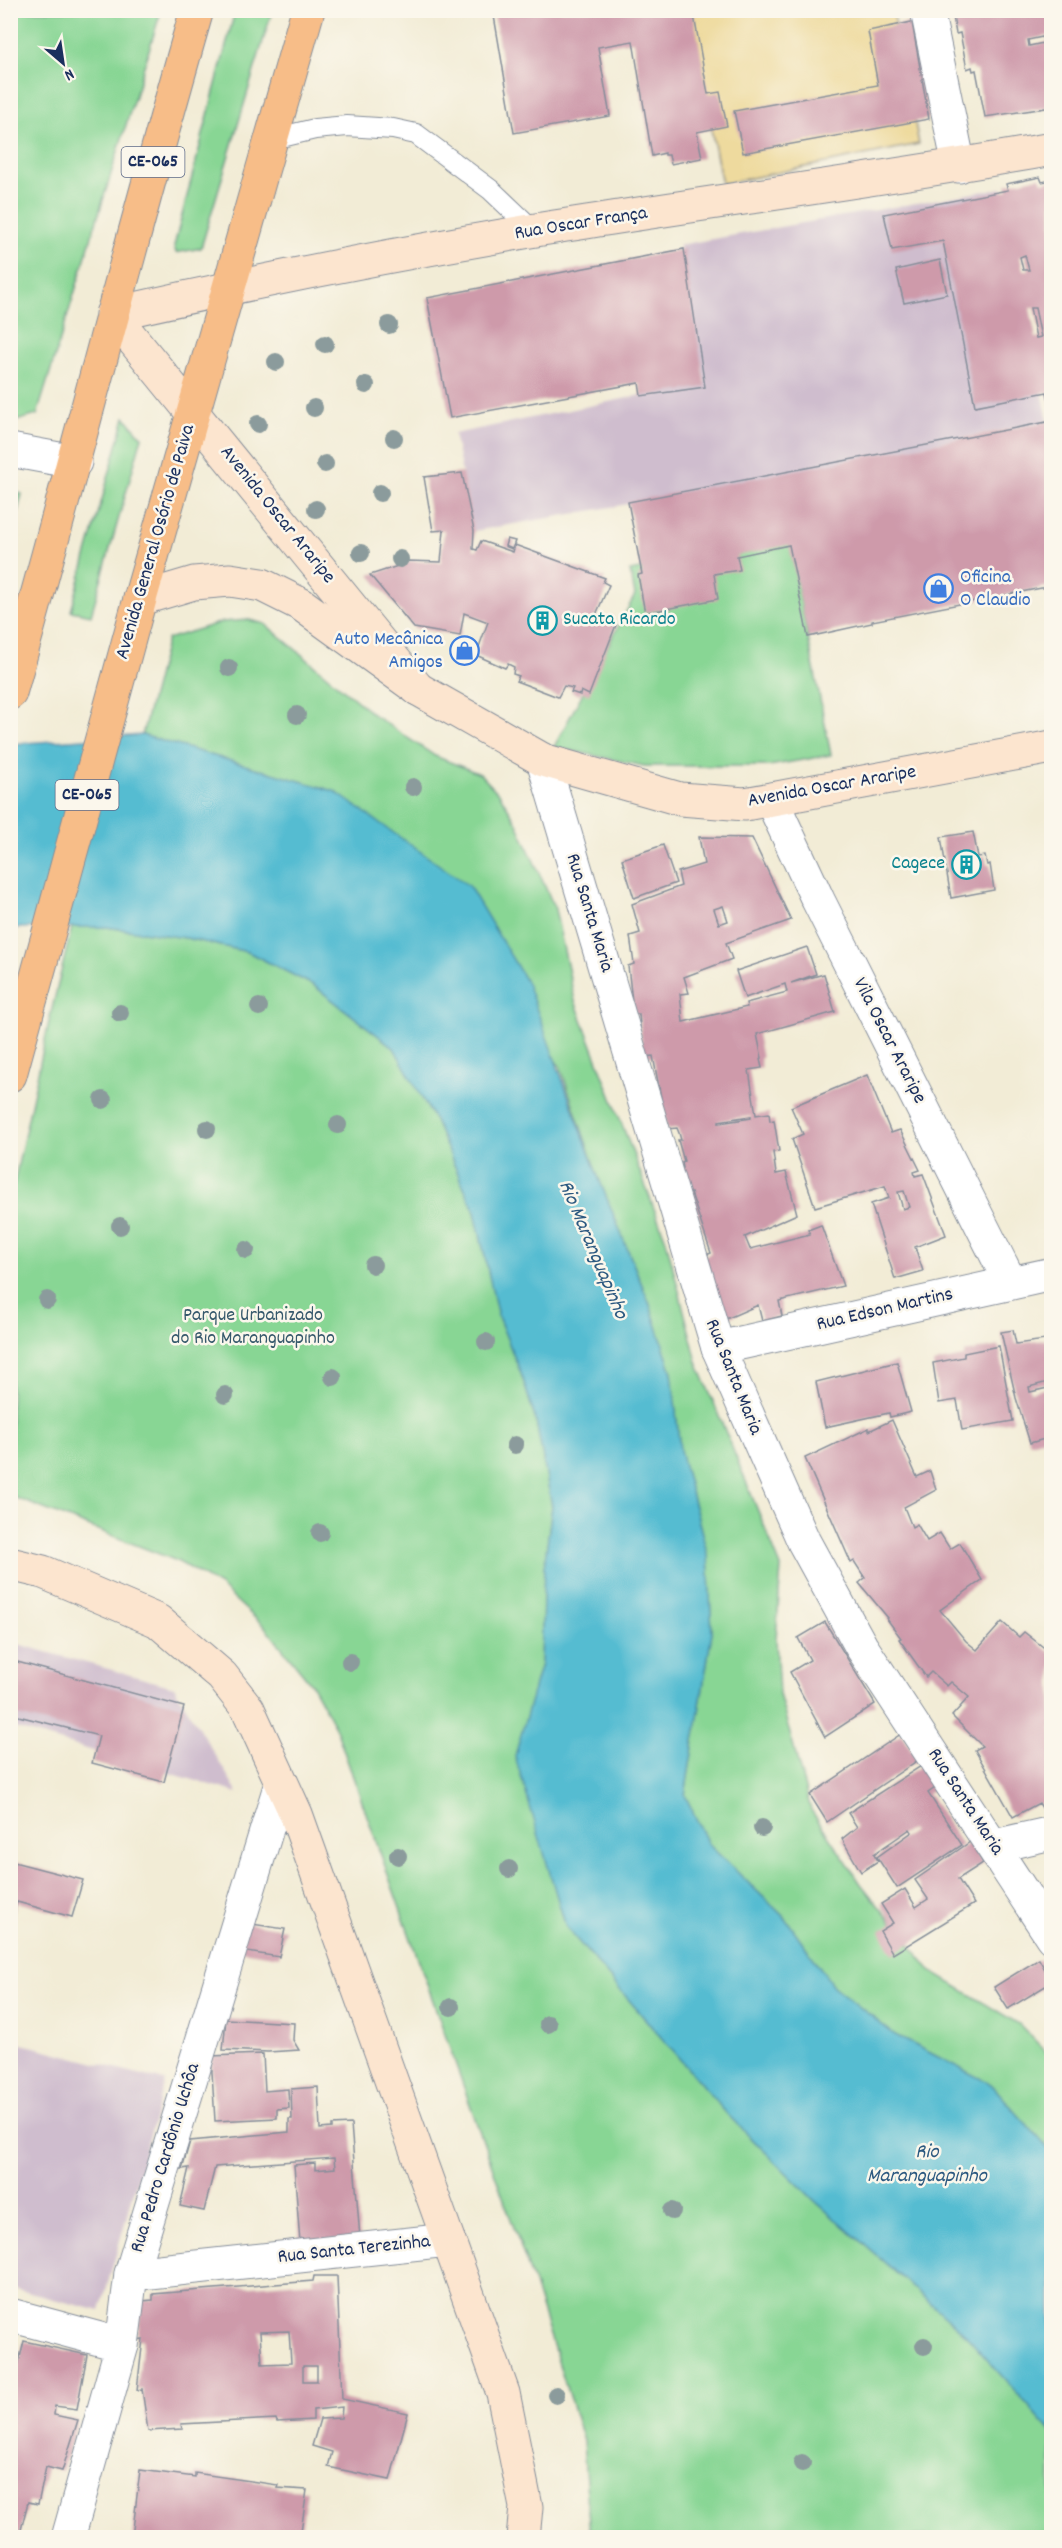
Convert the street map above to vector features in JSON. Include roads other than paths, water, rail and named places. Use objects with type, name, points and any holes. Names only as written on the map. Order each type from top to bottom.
[{"type":"main road","name":"CE-065","points":[[10,693],[75,462],[151,168],[197,10]]},
{"type":"main road","name":"Avenida General Osório de Paiva","points":[[10,1075],[129,638],[308,10]]},
{"type":"street","points":[[927,10],[959,166]]},
{"type":"street","name":"Rua Oscar França","points":[[112,314],[230,287],[534,231],[959,166],[1052,149]]},
{"type":"street","name":"Avenida Oscar Araripe","points":[[112,314],[418,688]]},
{"type":"street","points":[[10,450],[75,462]]},
{"type":"street","name":"Avenida Oscar Araripe","points":[[140,599],[194,583],[230,580],[262,585],[302,605],[418,688],[543,760],[680,799],[745,804],[1052,747]]},
{"type":"street","name":"Rua Santa Maria","points":[[543,760],[718,1348],[804,1542],[861,1646],[1052,1937]]},
{"type":"street","name":"Vila Oscar Araripe","points":[[771,799],[818,900],[1010,1282]]},
{"type":"street","name":"Rua Edson Martins","points":[[718,1348],[1052,1274]]},
{"type":"street","points":[[10,1564],[43,1572],[158,1621],[222,1676],[248,1709],[296,1814],[448,2240]]},
{"type":"street","name":"Rua Pedro Cardônio Uchôa","points":[[68,2538],[122,2344],[131,2274],[281,1783]]},
{"type":"street","points":[[994,1846],[1052,1833]]},
{"type":"street","name":"Rua Santa Terezinha","points":[[131,2274],[448,2240],[503,2393],[526,2507],[523,2538]]},
{"type":"street","points":[[10,2315],[122,2344]]},
{"type":"lane","points":[[273,139],[315,129],[347,126],[393,129],[417,134],[491,190],[534,231]]},
{"type":"water","name":"Rio Maranguapinho","points":[[142,735],[334,791],[469,886],[527,983],[597,1174],[650,1305],[672,1373],[680,1451],[708,1556],[712,1633],[685,1795],[708,1844],[786,1919],[833,1986],[895,2035],[991,2084],[1051,2152],[1051,2431],[961,2330],[815,2201],[728,2115],[566,1927],[515,1756],[541,1664],[544,1568],[552,1506],[536,1421],[522,1376],[498,1316],[475,1212],[435,1121],[394,1048],[313,985],[248,952],[186,938],[106,927],[11,928],[10,744]]},
{"type":"place","name":"Oficina O Claudio","points":[[939,589]]},
{"type":"place","name":"Sucata Ricardo","points":[[542,620]]},
{"type":"place","name":"Auto Mecânica Amigos","points":[[464,651]]},
{"type":"place","name":"Cagece","points":[[966,864]]},
{"type":"park label","name":"Parque Urbanizado do Rio Maranguapinho","points":[[253,1328]]}]
